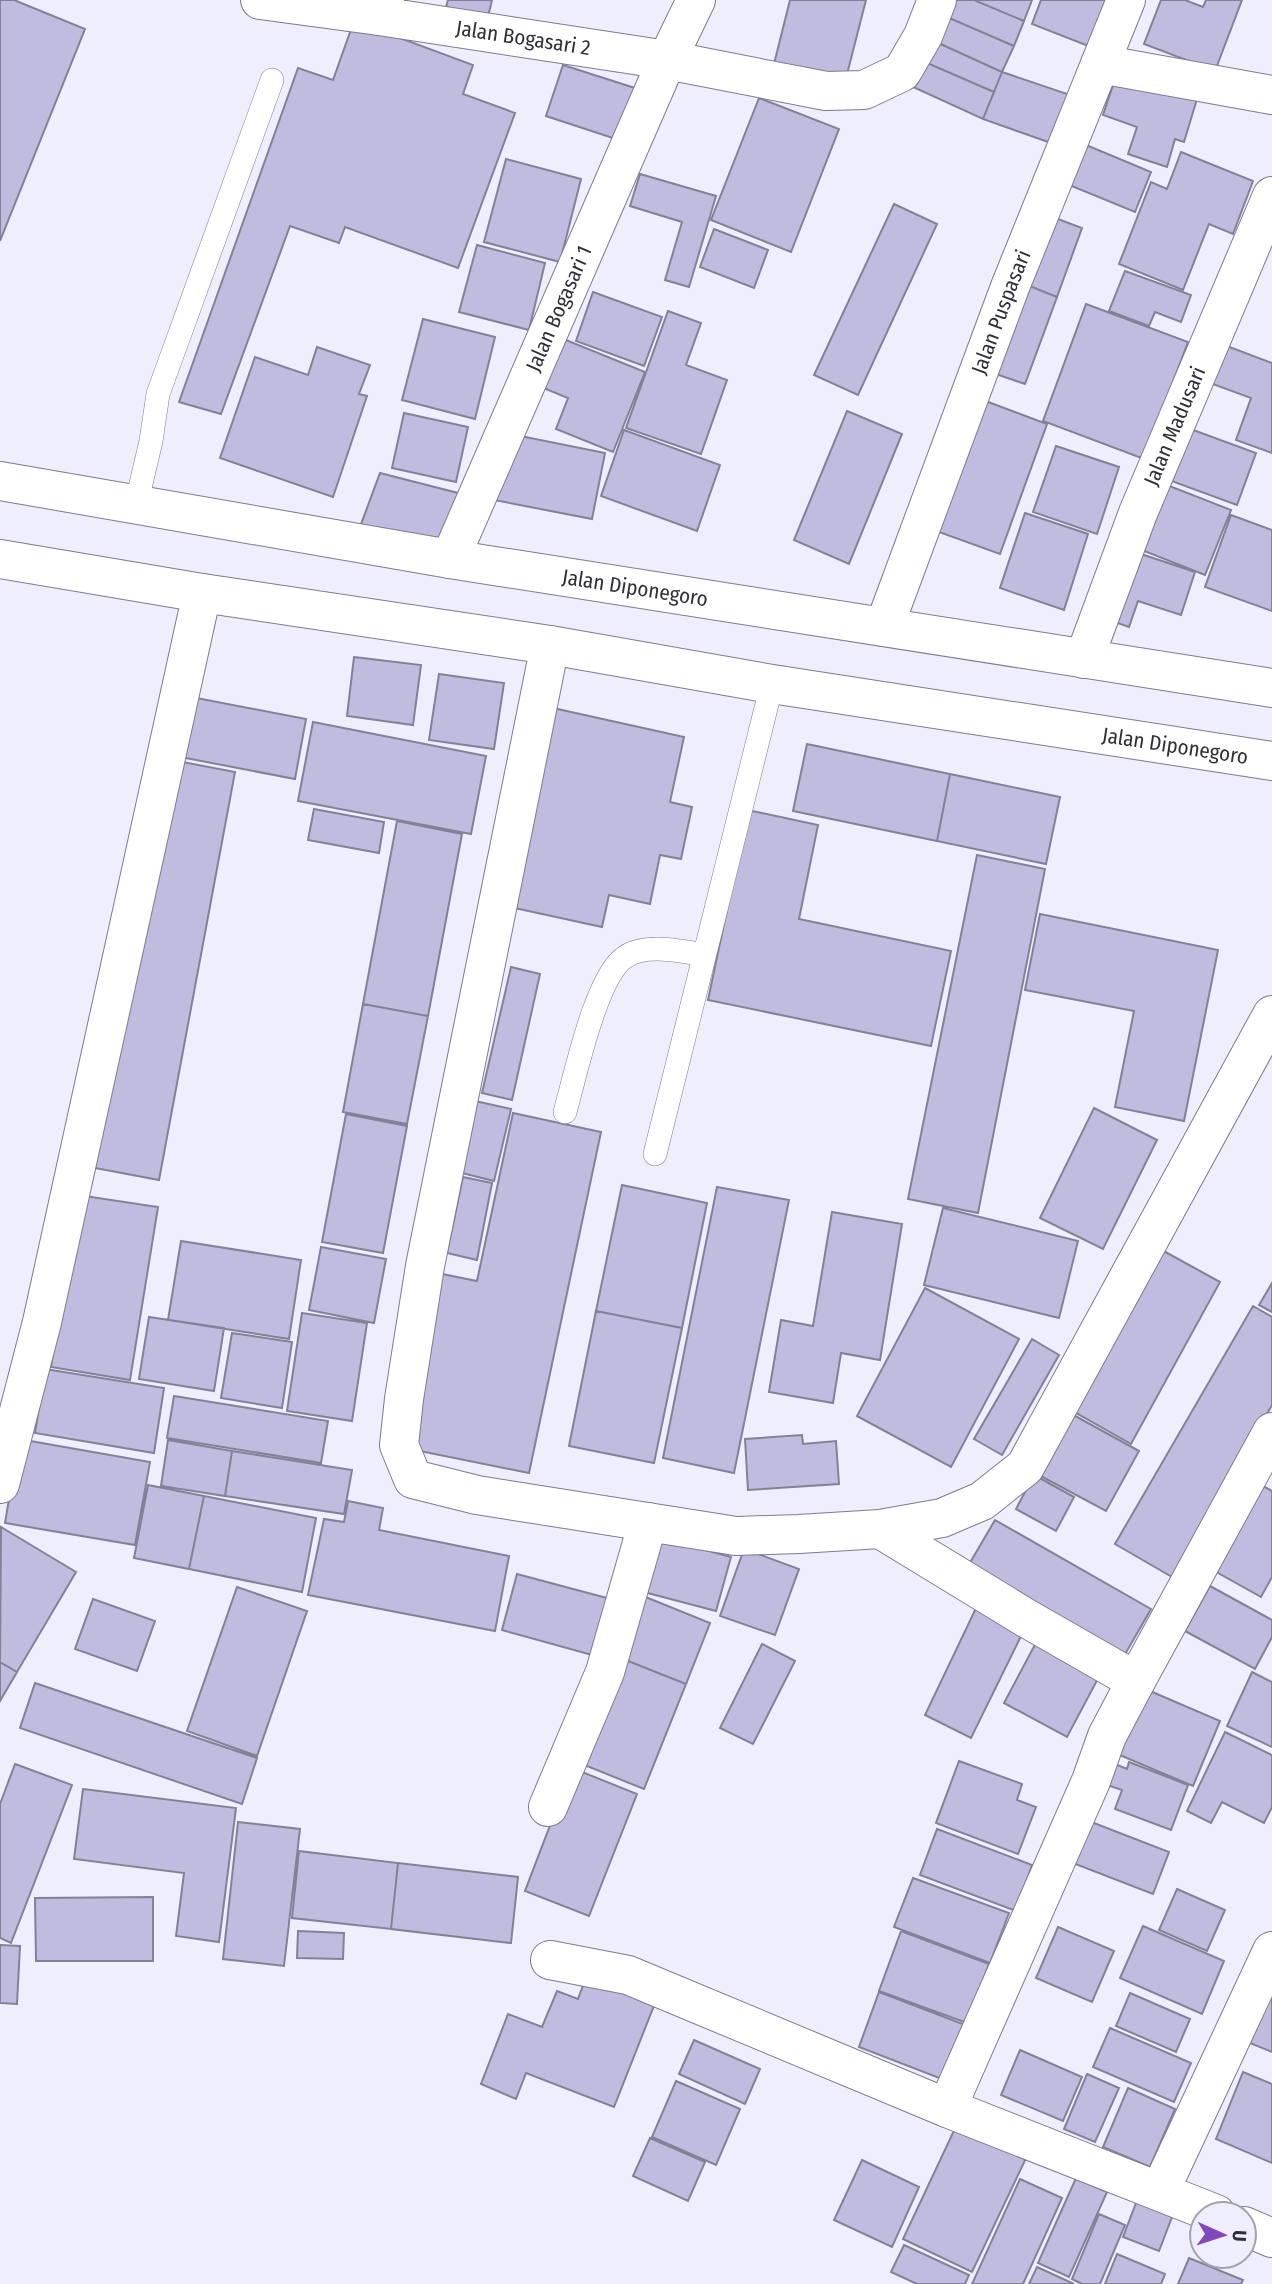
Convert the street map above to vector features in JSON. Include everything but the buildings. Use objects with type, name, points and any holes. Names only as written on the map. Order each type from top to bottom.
[{"type":"street","name":"Jalan Bogasari 2","points":[[260,0],[382,8],[667,60]]},
{"type":"street","name":"Jalan Bogasari 1","points":[[450,559],[667,60],[696,0]]},
{"type":"street","points":[[667,60],[826,91],[864,90],[902,72],[923,36],[937,0]]},
{"type":"street","name":"Jalan Puspasari","points":[[884,627],[1010,287],[1126,0]]},
{"type":"street","points":[[1100,64],[1272,95]]},
{"type":"street","name":"Jalan Madusari","points":[[1084,659],[1138,513],[1272,196]]},
{"type":"street","name":"Jalan Diponegoro","points":[[0,481],[450,559],[1272,688]]},
{"type":"street","name":"Jalan Diponegoro","points":[[0,559],[202,593],[550,645],[772,684],[1272,761]]},
{"type":"street","points":[[0,1485],[42,1322],[202,593]]},
{"type":"street","points":[[550,645],[425,1266],[399,1445],[413,1479],[477,1495],[736,1536],[880,1528],[942,1518],[982,1501],[1025,1467],[1272,1015]]},
{"type":"street","points":[[947,2108],[1091,1781],[1107,1736],[1272,1432]]},
{"type":"street","points":[[548,1807],[605,1672],[648,1522]]},
{"type":"street","points":[[880,1528],[1026,1618],[1136,1681]]},
{"type":"street","points":[[1160,2191],[1272,1951]]},
{"type":"street","points":[[550,1960],[628,1975],[947,2108],[1188,2202]]},
{"type":"lane","points":[[136,505],[151,441],[158,394],[272,80]]},
{"type":"lane","points":[[655,1154],[772,684]]},
{"type":"lane","points":[[565,1112],[594,1011],[607,978],[625,957],[644,951],[671,948],[705,956]]}]
